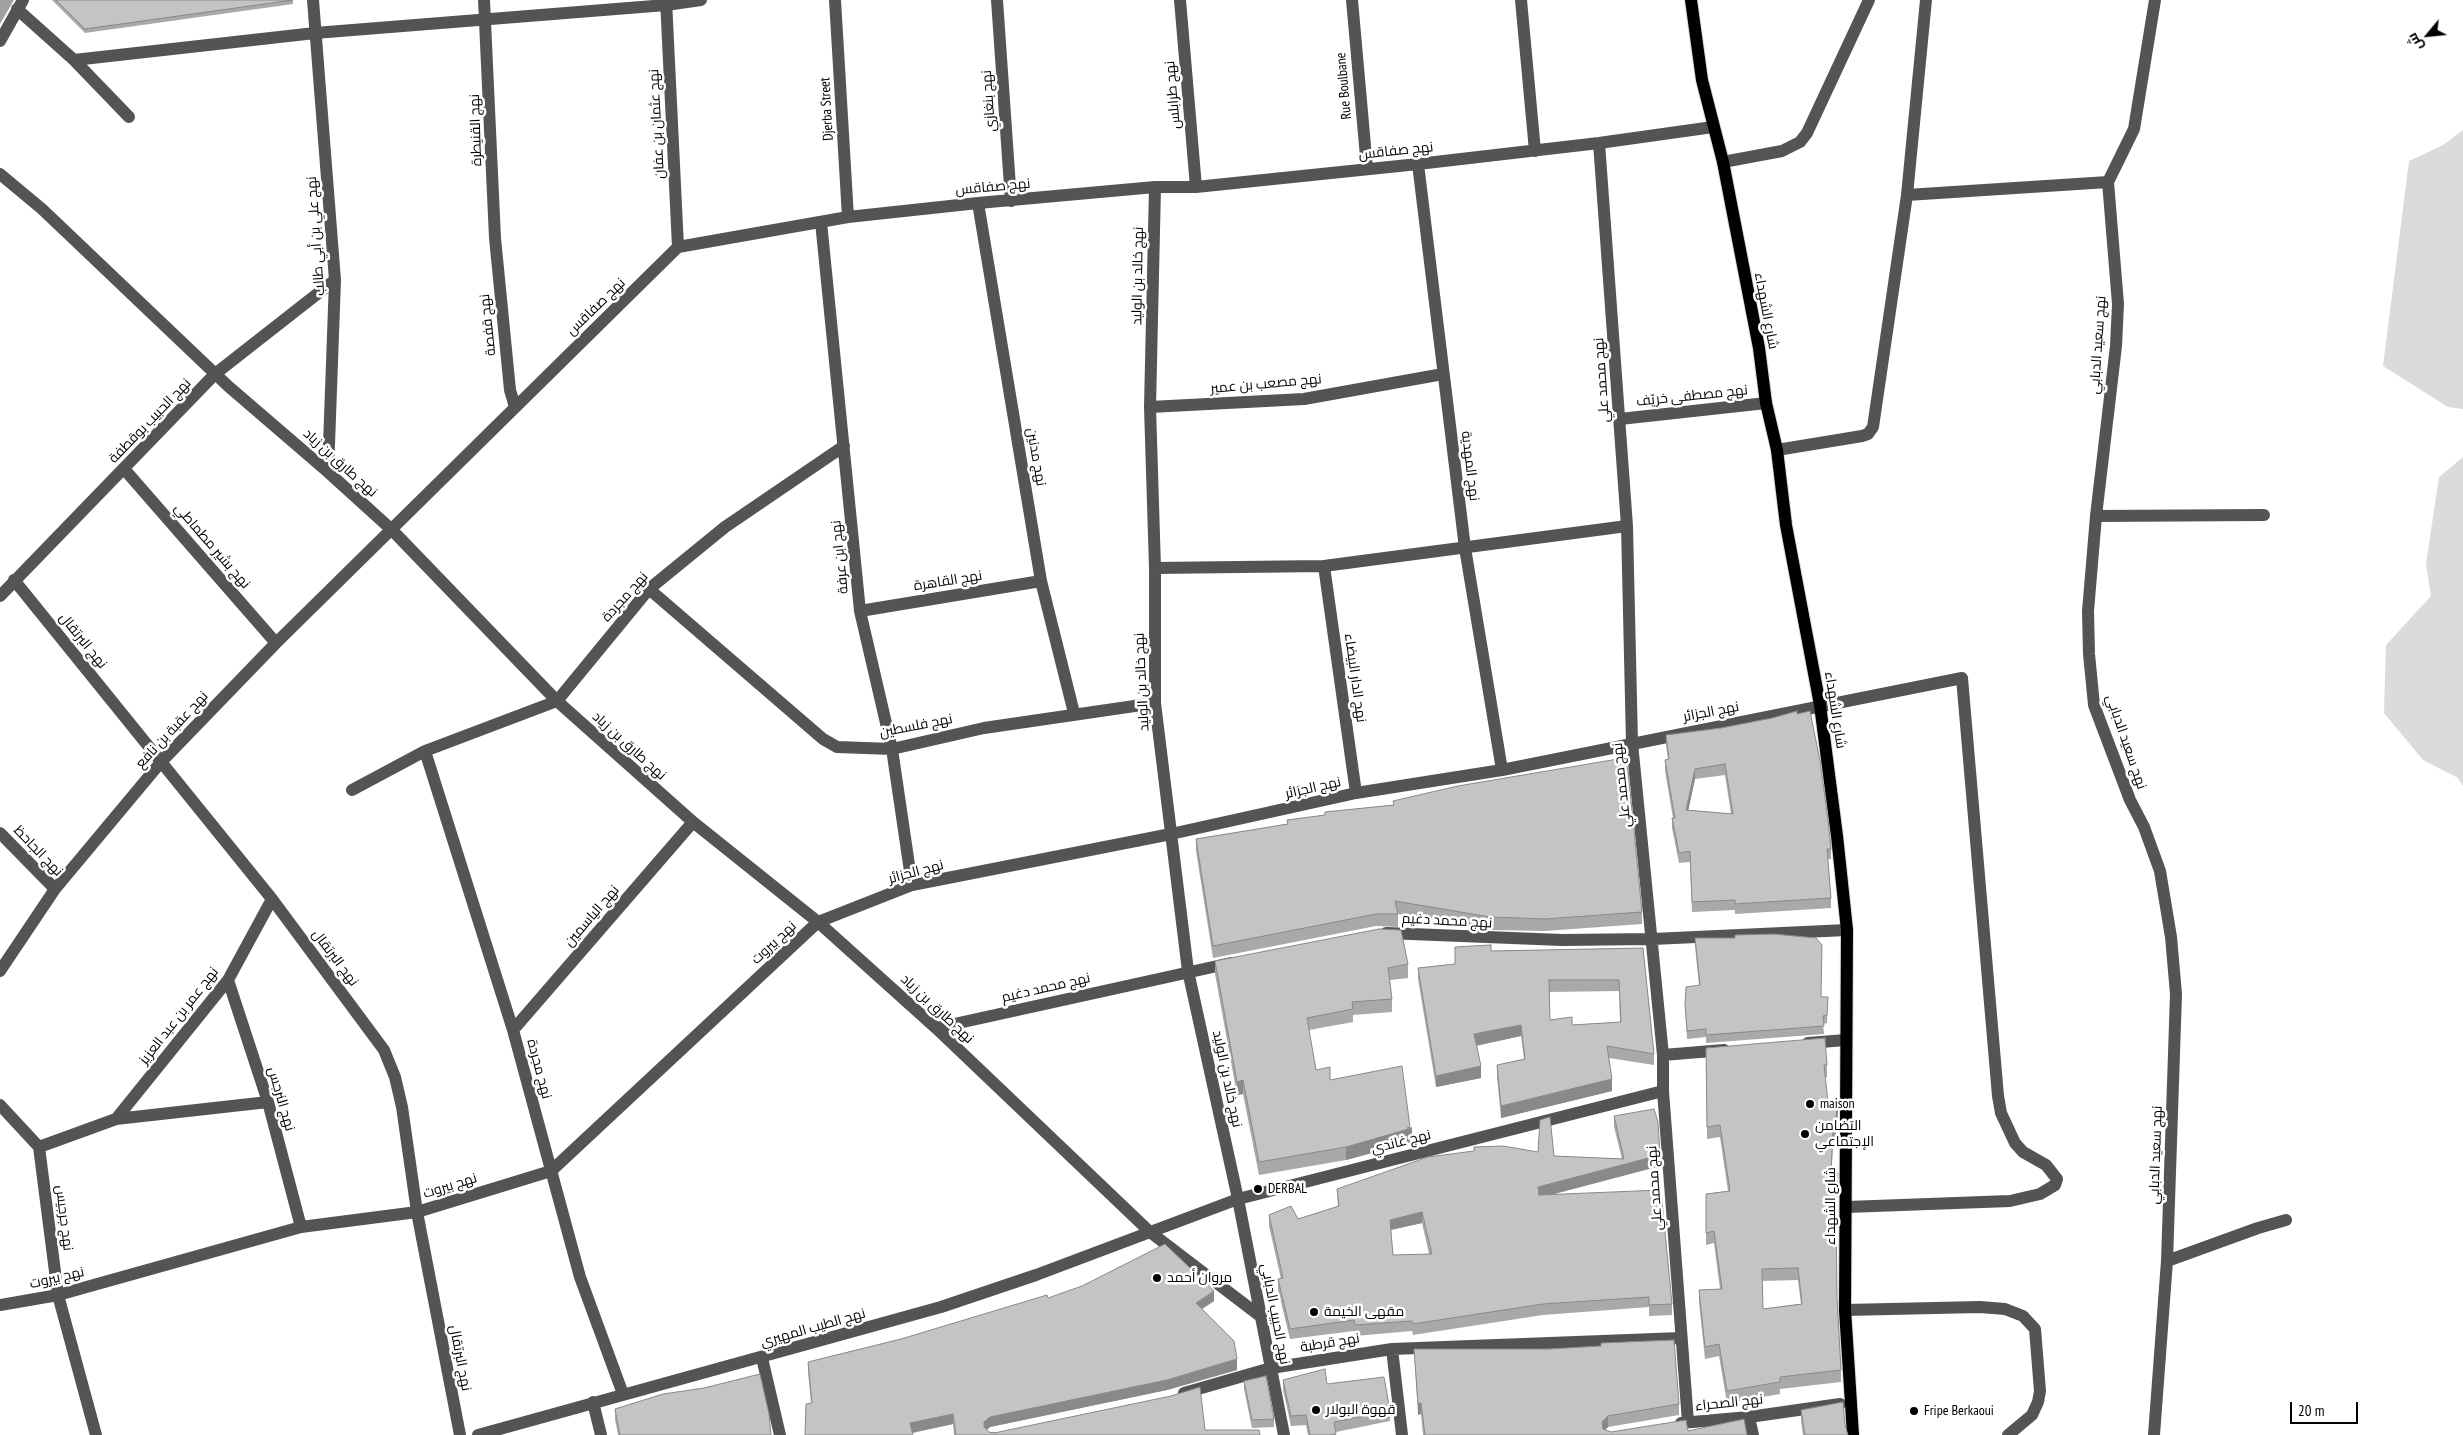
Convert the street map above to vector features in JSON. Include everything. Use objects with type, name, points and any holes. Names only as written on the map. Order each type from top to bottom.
[{"type":"main road","name":"شارع الشهداء","points":[[1691,0],[1702,80],[1712,127],[1723,162],[1759,348],[1786,525],[1820,705],[1847,930],[1845,1310],[1854,1435]]},
{"type":"street","name":"نهج علي بن أبي طالب","points":[[312,0],[336,280],[328,472]]},
{"type":"street","name":"نهج القنيطرة","points":[[484,0],[495,238]]},
{"type":"street","points":[[74,60],[315,33],[486,20],[701,0]]},
{"type":"street","name":"Djerba Street","points":[[836,0],[848,217]]},
{"type":"street","name":"نهج بنغازي","points":[[997,0],[1010,201]]},
{"type":"street","name":"نهج طرابلس","points":[[1180,0],[1196,186]]},
{"type":"street","name":"Rue Boulbane","points":[[1352,0],[1367,168]]},
{"type":"street","points":[[1520,0],[1535,151]]},
{"type":"street","points":[[1723,162],[1782,151],[1800,142],[1807,133],[1869,0]]},
{"type":"street","points":[[1776,450],[1862,436],[1868,434],[1873,427],[1907,195],[1926,0]]},
{"type":"street","points":[[1907,195],[2108,182],[2134,129],[2155,0]]},
{"type":"street","name":"نهج عثمان بن عفان","points":[[666,2],[678,247]]},
{"type":"street","points":[[0,41],[20,5],[129,117]]},
{"type":"street","name":"نهج صفاقس","points":[[392,530],[678,247],[848,217],[978,203],[1155,187],[1196,186],[1418,164],[1599,143],[1712,127]]},
{"type":"street","name":"نهج محمد علي","points":[[1599,143],[1627,526],[1632,743],[1653,939],[1663,1055],[1663,1091],[1688,1422]]},
{"type":"street","name":"نهج المهدية","points":[[1418,164],[1465,548],[1502,770]]},
{"type":"street","name":"نهج طارق بن زياد","points":[[0,174],[42,209],[215,374],[392,530],[557,701],[693,822],[818,922],[936,1028],[1150,1232],[1260,1316]]},
{"type":"street","name":"نهج سعيد الدبابي","points":[[2108,182],[2118,304],[2116,346],[2096,516],[2088,611],[2089,654],[2094,705],[2130,800],[2144,827],[2160,871],[2171,936],[2176,994],[2167,1261],[2154,1435]]},
{"type":"street","name":"نهج خالد بن الوليد","points":[[1155,187],[1150,407],[1155,568],[1155,702],[1188,971],[1238,1199]]},
{"type":"street","name":"نهج مدنين","points":[[978,203],[1041,581],[1074,714]]},
{"type":"street","name":"نهج ابن عرفة","points":[[821,222],[860,610],[892,749],[912,885]]},
{"type":"street","name":"نهج قفصة","points":[[495,238],[510,390],[515,407]]},
{"type":"street","name":"نهج الحبيب بوقطفة","points":[[0,596],[125,470],[215,374],[336,280]]},
{"type":"street","name":"نهج مصعب بن عمير","points":[[1150,407],[1304,399],[1443,374]]},
{"type":"street","name":"نهج مصطفى خريّف","points":[[1620,419],[1766,403]]},
{"type":"street","name":"نهج مجردة","points":[[352,790],[425,751],[557,701],[649,589],[725,526],[844,446]]},
{"type":"street","name":"نهج بشير مطماطي","points":[[125,470],[276,643]]},
{"type":"street","points":[[2096,516],[2264,515]]},
{"type":"street","points":[[1155,568],[1324,566],[1627,526]]},
{"type":"street","name":"نهج عقبة بن نافع","points":[[0,971],[55,889],[161,762],[276,643],[392,530]]},
{"type":"street","name":"نهج الدار البيضاء","points":[[1324,566],[1356,793]]},
{"type":"street","name":"نهج البرتقال","points":[[14,580],[272,899],[384,1050],[395,1077],[402,1107],[417,1212],[460,1435]]},
{"type":"street","name":"نهج القاهرة","points":[[860,610],[1041,581]]},
{"type":"street","name":"نهج فلسطين","points":[[649,589],[823,739],[837,747],[892,749],[984,728],[1155,702]]},
{"type":"street","name":"نهج الجزائر","points":[[818,922],[912,885],[1171,834],[1356,793],[1502,770],[1962,678],[2001,1113],[2015,1143],[2023,1152],[2046,1165],[2057,1179],[2056,1185],[2040,1194],[2010,1201],[1847,1207]]},
{"type":"street","name":"نهج مجردة","points":[[425,751],[513,1030],[580,1277],[623,1394]]},
{"type":"street","name":"نهج الياسمين","points":[[513,1030],[693,822]]},
{"type":"street","name":"نهج الجاحظ","points":[[0,833],[55,889]]},
{"type":"street","name":"نهج عمر بن عبد العزيز","points":[[116,1119],[228,980],[272,899]]},
{"type":"street","name":"نهج بيروت","points":[[0,1305],[58,1295],[301,1228],[417,1212],[551,1172],[818,922]]},
{"type":"street","name":"نهج محمد دغيم","points":[[1370,935],[1394,933],[1562,940],[1653,939],[1847,930]]},
{"type":"street","name":"نهج محمد دغيم","points":[[936,1028],[1244,960]]},
{"type":"street","name":"نهج النرجس","points":[[228,980],[268,1102],[301,1228]]},
{"type":"street","points":[[1798,1044],[1846,1040]]},
{"type":"street","points":[[1663,1055],[1740,1049]]},
{"type":"street","name":"نهج غاندي","points":[[1150,1232],[1238,1199],[1663,1091]]},
{"type":"street","points":[[0,1105],[39,1147],[116,1119],[268,1102]]},
{"type":"street","name":"نهج جرجيس","points":[[39,1147],[58,1295],[96,1435]]},
{"type":"street","name":"نهج الحبيب الدبابي","points":[[1238,1199],[1284,1435]]},
{"type":"street","points":[[2167,1261],[2258,1228],[2286,1220]]},
{"type":"street","name":"نهج الطيب المهيري","points":[[478,1435],[941,1307],[1036,1275],[1150,1232]]},
{"type":"street","points":[[1845,1310],[1980,1308],[2005,1309],[2023,1316],[2035,1329],[2040,1391],[2038,1402],[2032,1415],[2008,1435]]},
{"type":"street","name":"نهج قرطبة","points":[[1169,1398],[1270,1368],[1392,1350],[1681,1338]]},
{"type":"street","points":[[1392,1350],[1402,1435]]},
{"type":"street","points":[[762,1358],[780,1435]]},
{"type":"street","points":[[593,1402],[601,1435]]},
{"type":"street","name":"نهج الصحراء","points":[[1669,1425],[1749,1417],[1851,1402]]},
{"type":"street","points":[[1749,1417],[1753,1435]]},
{"type":"shaded area","points":[[0,0],[14,0],[0,24]]},
{"type":"shaded area","points":[[2463,130],[2463,409],[2448,407],[2383,366],[2409,161],[2443,145]]},
{"type":"shaded area","points":[[2463,457],[2463,786],[2458,778],[2423,760],[2384,713],[2386,645],[2431,596],[2426,564],[2439,477]]},
{"type":"building","points":[[56,0],[293,0],[85,29]]},
{"type":"building","points":[[1797,711],[1797,714],[1810,711],[1820,761],[1828,820],[1831,849],[1827,849],[1831,898],[1735,904],[1735,900],[1692,902],[1690,851],[1679,853],[1672,818],[1675,818],[1665,760],[1669,759],[1666,735],[1721,728]],"holes":[[[1725,764],[1733,814],[1686,810],[1695,769]]]},
{"type":"building","points":[[1624,758],[1628,770],[1642,912],[1545,919],[1490,917],[1395,901],[1398,914],[1376,914],[1213,946],[1196,839],[1288,824],[1287,820],[1325,815],[1325,812],[1394,805],[1393,801],[1458,786]]},
{"type":"building","points":[[1379,929],[1401,930],[1408,964],[1388,968],[1392,999],[1352,1002],[1353,1009],[1307,1018],[1316,1070],[1330,1067],[1330,1080],[1402,1066],[1410,1127],[1407,1128],[1412,1128],[1346,1147],[1259,1162],[1243,1080],[1237,1082],[1215,961]]},
{"type":"building","points":[[1774,934],[1816,938],[1822,945],[1821,997],[1828,997],[1827,1015],[1823,1016],[1824,1026],[1706,1035],[1706,1029],[1687,1031],[1686,987],[1700,985],[1695,938],[1735,938],[1735,935]]},
{"type":"building","points":[[1491,945],[1491,951],[1643,948],[1654,1054],[1607,1046],[1612,1079],[1501,1106],[1497,1065],[1525,1059],[1521,1025],[1474,1034],[1481,1066],[1436,1076],[1418,968],[1455,964],[1455,947]],"holes":[[[1549,980],[1619,980],[1621,1022],[1572,1025],[1572,1017],[1550,1020]]]},
{"type":"building","points":[[1825,1038],[1827,1065],[1824,1065],[1828,1102],[1838,1100],[1835,1127],[1833,1128],[1831,1174],[1838,1173],[1836,1204],[1837,1298],[1841,1370],[1780,1377],[1780,1382],[1727,1391],[1719,1344],[1705,1347],[1699,1290],[1722,1289],[1714,1231],[1706,1233],[1706,1194],[1730,1191],[1720,1125],[1707,1127],[1706,1048]],"holes":[[[1798,1268],[1802,1304],[1763,1309],[1762,1269]]]},
{"type":"building","points":[[1654,1109],[1658,1122],[1660,1155],[1538,1187],[1539,1195],[1661,1190],[1672,1304],[1649,1305],[1649,1297],[1543,1304],[1413,1324],[1412,1321],[1355,1325],[1354,1320],[1290,1329],[1278,1279],[1283,1278],[1269,1215],[1291,1206],[1298,1219],[1339,1206],[1337,1189],[1428,1157],[1474,1151],[1474,1147],[1503,1146],[1538,1152],[1540,1120],[1550,1117],[1554,1156],[1624,1159],[1614,1116]],"holes":[[[1422,1212],[1432,1254],[1393,1255],[1390,1220]]]},
{"type":"building","points":[[1165,1244],[1214,1291],[1196,1303],[1234,1341],[1237,1359],[1167,1380],[990,1417],[984,1422],[984,1427],[989,1432],[994,1433],[1171,1396],[1200,1387],[1205,1430],[1259,1430],[1260,1435],[956,1435],[953,1414],[910,1423],[913,1435],[805,1435],[806,1404],[812,1403],[808,1362],[901,1339],[1047,1295],[1048,1298],[1082,1286]]},
{"type":"building","points":[[1674,1340],[1679,1404],[1608,1416],[1602,1422],[1603,1429],[1611,1432],[1686,1420],[1688,1431],[1744,1419],[1747,1435],[1425,1435],[1421,1403],[1418,1404],[1414,1349],[1549,1349],[1601,1346],[1601,1343]]},
{"type":"building","points":[[1325,1369],[1327,1384],[1384,1377],[1390,1411],[1334,1422],[1336,1434],[1310,1435],[1306,1415],[1291,1416],[1283,1380]]},
{"type":"building","points":[[760,1374],[769,1414],[771,1435],[620,1435],[615,1409],[663,1394],[704,1388]]},
{"type":"building","points":[[1266,1376],[1274,1419],[1252,1420],[1244,1381]]},
{"type":"building","points":[[1843,1402],[1848,1435],[1805,1435],[1801,1410]]},
{"type":"place","name":"maison","points":[[1810,1104]]},
{"type":"place","name":"التضامن الإجتماعي","points":[[1805,1134]]},
{"type":"place","name":"DERBAL","points":[[1258,1189]]},
{"type":"place","name":"مروان أحمد","points":[[1157,1278]]},
{"type":"place","name":"مقهى الخيمة","points":[[1314,1312]]},
{"type":"place","name":"قهوة البولار","points":[[1316,1410]]},
{"type":"place","name":"Fripe Berkaoui","points":[[1914,1411]]}]
